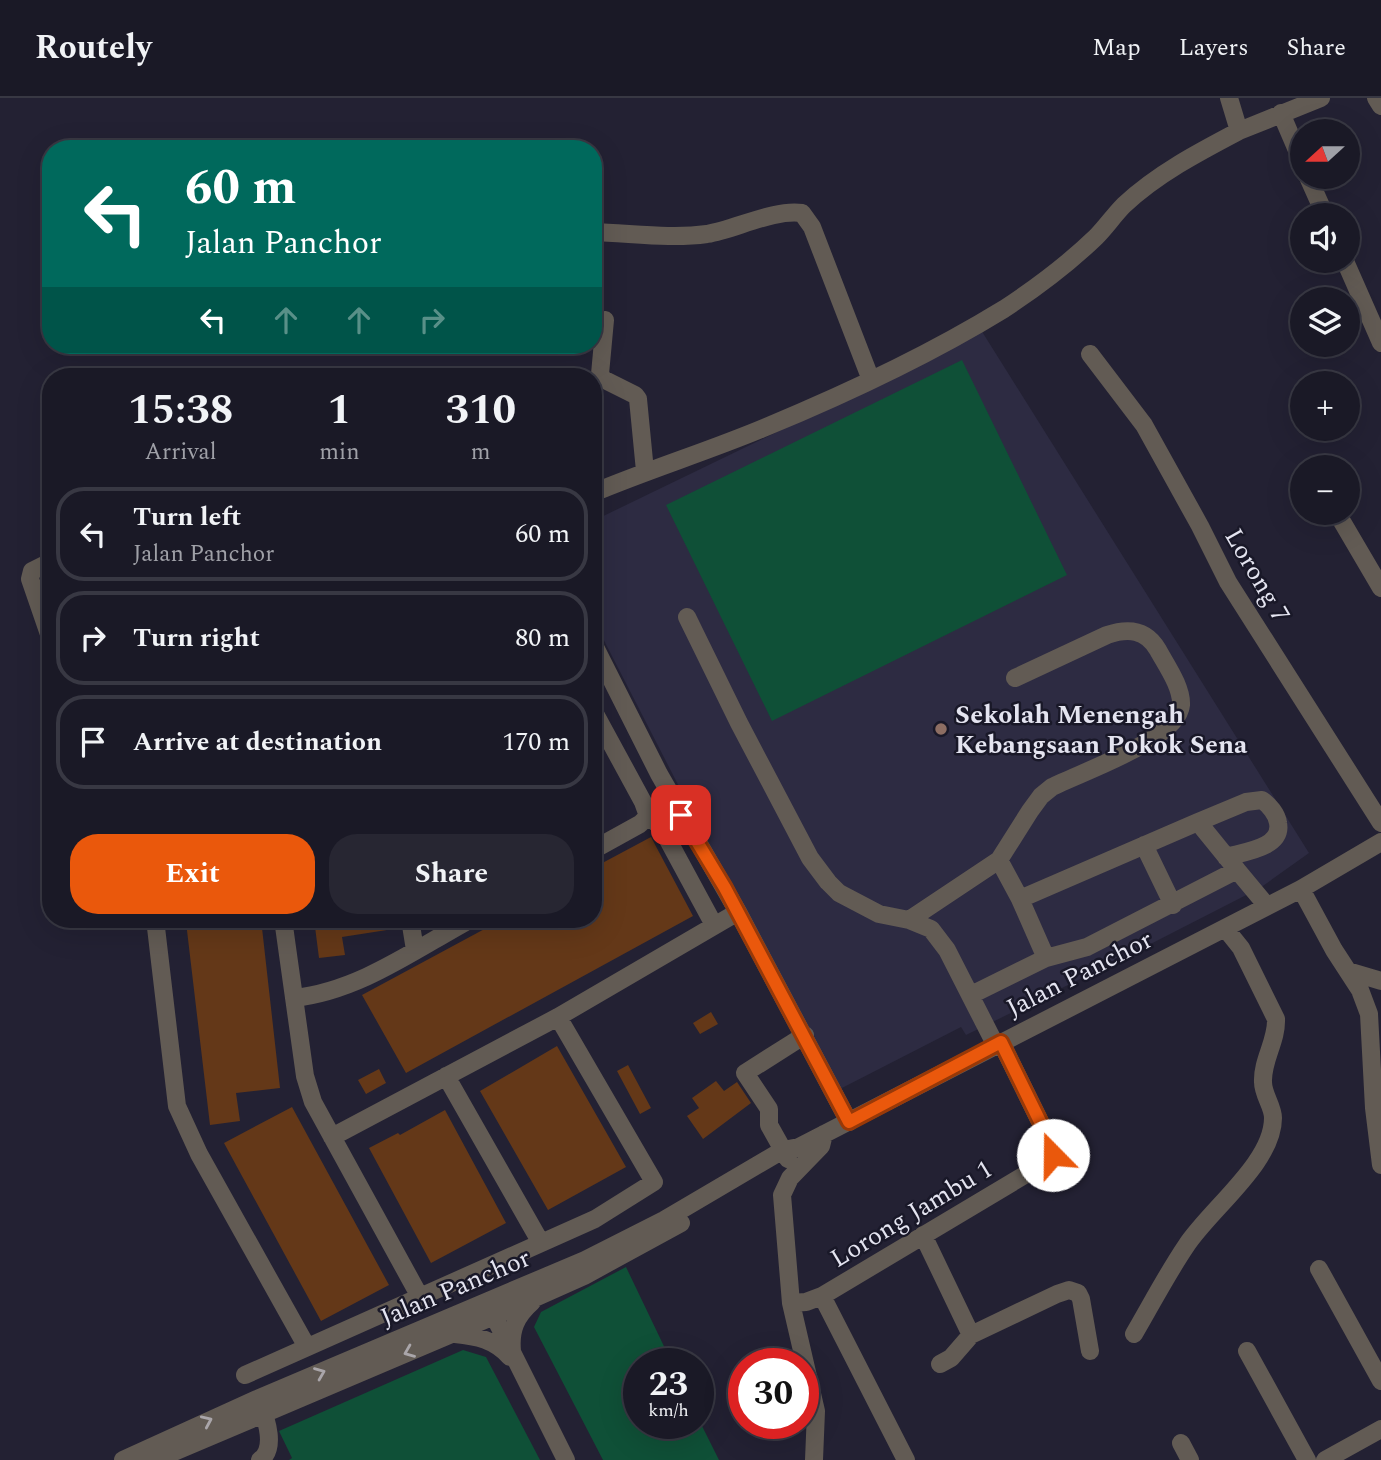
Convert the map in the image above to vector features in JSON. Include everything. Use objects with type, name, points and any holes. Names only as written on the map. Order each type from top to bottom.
[{"type":"street","points":[[1229,98],[1239,131]]},
{"type":"street","points":[[602,490],[645,471],[765,428],[871,380],[1003,309],[1069,261],[1097,236],[1124,205],[1154,181],[1239,131],[1321,98]]},
{"type":"street","points":[[1376,98],[1381,106]]},
{"type":"street","points":[[1281,113],[1290,134]]},
{"type":"street","points":[[602,232],[687,236],[739,227],[787,212],[802,213],[812,227],[871,380]]},
{"type":"street","points":[[1350,273],[1381,343]]},
{"type":"street","points":[[602,347],[604,320]]},
{"type":"street","name":"Lorong 7","points":[[1090,354],[1144,425],[1228,582],[1381,823]]},
{"type":"street","points":[[602,377],[638,399],[645,471]]},
{"type":"street","points":[[1344,525],[1381,587]]},
{"type":"street","points":[[42,566],[32,571],[30,579],[42,614]]},
{"type":"street","points":[[687,617],[739,723],[815,865],[839,892],[879,914],[909,920],[931,929],[940,939],[998,1043]]},
{"type":"street","points":[[909,920],[999,860],[1041,796],[1058,784],[1164,732],[1176,719],[1181,707],[1180,695],[1153,641],[1145,634],[1135,632],[1122,630],[1107,635],[1015,678]]},
{"type":"street","points":[[602,661],[659,774],[738,912],[849,1122]]},
{"type":"street","points":[[602,727],[648,816],[661,827],[714,925]]},
{"type":"street","points":[[971,995],[1046,958],[1087,947],[1173,905],[1232,863],[1274,840],[1279,832],[1278,821],[1269,805],[1262,800],[1251,801],[1020,900]]},
{"type":"street","points":[[602,845],[640,824],[648,816]]},
{"type":"street","points":[[1198,822],[1267,906]]},
{"type":"street","name":"Jalan Panchor","points":[[155,1460],[385,1347],[585,1260],[998,1043],[1301,889],[1381,842]]},
{"type":"street","points":[[1144,845],[1173,905]]},
{"type":"street","points":[[999,860],[1046,958]]},
{"type":"street","points":[[1301,889],[1360,989],[1369,1014],[1376,1046],[1374,1108],[1381,1165]]},
{"type":"street","points":[[332,1137],[558,1017],[738,912]]},
{"type":"street","points":[[156,928],[177,1106],[199,1154],[307,1347]]},
{"type":"street","points":[[284,928],[305,1076],[313,1102],[420,1297]]},
{"type":"street","points":[[412,928],[415,950]]},
{"type":"street","points":[[294,998],[319,995],[354,984],[455,928]]},
{"type":"street","points":[[1134,1334],[1186,1245],[1206,1219],[1250,1173],[1269,1137],[1273,1117],[1262,1082],[1277,1031],[1276,1019],[1241,948],[1225,928]]},
{"type":"street","points":[[1348,971],[1381,981]]},
{"type":"street","points":[[245,1375],[595,1219],[654,1182],[558,1017]]},
{"type":"street","points":[[790,1152],[769,1125],[769,1109],[746,1073],[805,1035]]},
{"type":"street","name":"Lorong Jambu 1","points":[[791,1303],[806,1302],[822,1296],[1038,1168],[1053,1155],[1052,1146],[998,1043]]},
{"type":"street","points":[[446,1076],[541,1243]]},
{"type":"street","points":[[814,1460],[816,1411],[791,1303],[782,1195],[790,1178],[821,1146],[824,1134]]},
{"type":"street","name":"Jalan Panchor","points":[[123,1460],[455,1334],[584,1276],[664,1233],[790,1152]]},
{"type":"street","points":[[923,1235],[971,1335]]},
{"type":"street","points":[[1319,1269],[1381,1381]]},
{"type":"street","points":[[494,1316],[510,1291]]},
{"type":"street","points":[[940,1364],[951,1358],[971,1335],[1057,1294],[1074,1291],[1081,1299],[1090,1351]]},
{"type":"street","points":[[516,1360],[511,1336],[513,1327],[540,1295]]},
{"type":"street","points":[[822,1296],[906,1460]]},
{"type":"street","points":[[462,1312],[494,1316]]},
{"type":"street","points":[[494,1316],[566,1460]]},
{"type":"street","points":[[455,1334],[471,1335],[493,1343],[516,1360]]},
{"type":"street","points":[[1247,1351],[1307,1460]]},
{"type":"street","points":[[260,1460],[268,1449],[261,1407]]},
{"type":"street","points":[[1325,1460],[1381,1429]]},
{"type":"street","points":[[1181,1443],[1191,1460]]},
{"type":"shaded area","name":"Sekolah Menengah Kebangsaan Pokok Sena","points":[[981,330],[1309,853],[1260,888],[1129,955],[966,1035],[961,1027],[840,1089],[602,637],[602,517],[862,391]]},
{"type":"green space","points":[[962,360],[1067,575],[772,721],[666,505]]},
{"type":"green space","points":[[626,1267],[665,1348],[623,1348],[623,1439],[708,1439],[719,1460],[603,1460],[534,1327],[541,1312]]},
{"type":"green space","points":[[463,1350],[486,1357],[540,1460],[289,1460],[292,1458],[279,1431]]},
{"type":"building","points":[[651,837],[693,916],[406,1073],[362,995],[486,928],[602,928],[602,863]]},
{"type":"building","points":[[187,928],[262,928],[280,1088],[236,1093],[240,1121],[210,1125]]},
{"type":"building","points":[[315,928],[387,928],[342,937],[345,955],[319,958]]},
{"type":"building","points":[[711,1012],[718,1024],[700,1034],[693,1023]]},
{"type":"building","points":[[557,1046],[626,1167],[548,1210],[480,1091]]},
{"type":"building","points":[[628,1065],[651,1108],[640,1114],[617,1071]]},
{"type":"building","points":[[379,1069],[386,1083],[366,1094],[358,1080]]},
{"type":"building","points":[[716,1081],[724,1091],[737,1082],[751,1103],[703,1139],[687,1116],[699,1108],[692,1098]]},
{"type":"building","points":[[292,1107],[389,1285],[321,1321],[224,1143]]},
{"type":"building","points":[[445,1110],[506,1223],[431,1263],[369,1148],[398,1133],[400,1135]]},
{"type":"place","name":"Sekolah Menengah Kebangsaan Pokok Sena","points":[[941,729]]},
{"type":"route","points":[[681,815],[725,888],[849,1122],[1001,1042],[1052,1146],[1053,1155]]}]
